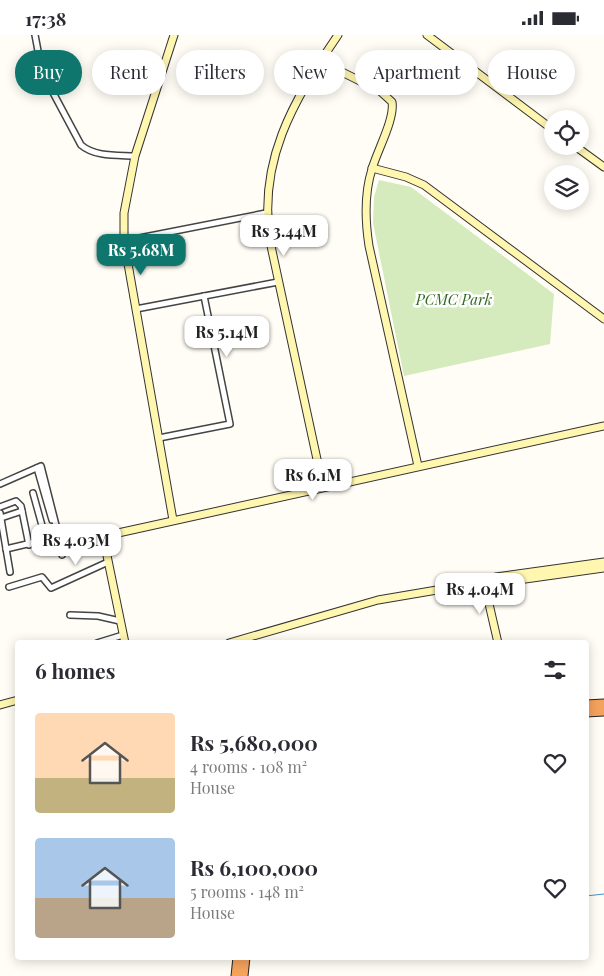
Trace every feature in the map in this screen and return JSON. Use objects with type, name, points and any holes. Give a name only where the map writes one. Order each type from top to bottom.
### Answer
[{"type":"highway","points":[[589,705],[604,704]]},
{"type":"highway","points":[[589,712],[604,711]]},
{"type":"highway","points":[[236,976],[238,960]]},
{"type":"highway","points":[[243,976],[245,960]]},
{"type":"street","points":[[35,35],[42,72],[81,145],[92,152],[100,154],[135,156]]},
{"type":"street","points":[[173,520],[124,241],[124,213],[135,156],[174,35]]},
{"type":"street","points":[[328,50],[338,35]]},
{"type":"street","points":[[427,35],[544,123]]},
{"type":"street","points":[[345,74],[390,98],[393,110],[372,168],[365,209],[369,246],[418,467]]},
{"type":"street","points":[[300,95],[280,135],[272,165],[266,213],[278,282],[323,487]]},
{"type":"street","points":[[587,155],[604,167]]},
{"type":"street","points":[[372,168],[406,177],[424,185],[604,319]]},
{"type":"street","points":[[124,241],[266,213]]},
{"type":"street","points":[[136,309],[278,282]]},
{"type":"street","points":[[159,438],[230,424],[204,296]]},
{"type":"street","points":[[105,538],[111,534],[604,425]]},
{"type":"street","points":[[0,484],[40,467],[64,554]]},
{"type":"street","points":[[33,493],[46,540]]},
{"type":"street","points":[[0,507],[16,501],[22,511],[29,545]]},
{"type":"street","points":[[10,572],[0,516],[22,511]]},
{"type":"street","points":[[6,549],[29,545],[86,529],[97,529],[105,538],[124,639]]},
{"type":"street","points":[[10,587],[42,577],[51,588],[108,562]]},
{"type":"street","points":[[239,640],[378,600],[484,582],[496,577],[604,562]]},
{"type":"street","points":[[484,582],[497,583],[604,568]]},
{"type":"street","points":[[484,582],[497,640]]},
{"type":"street","points":[[70,615],[98,616],[120,621]]},
{"type":"street","points":[[0,705],[15,701]]},
{"type":"green space","name":"PCMC Park","points":[[379,180],[411,187],[554,294],[550,344],[404,376],[373,223],[374,197]]},
{"type":"waterway","points":[[589,896],[604,894]]}]
